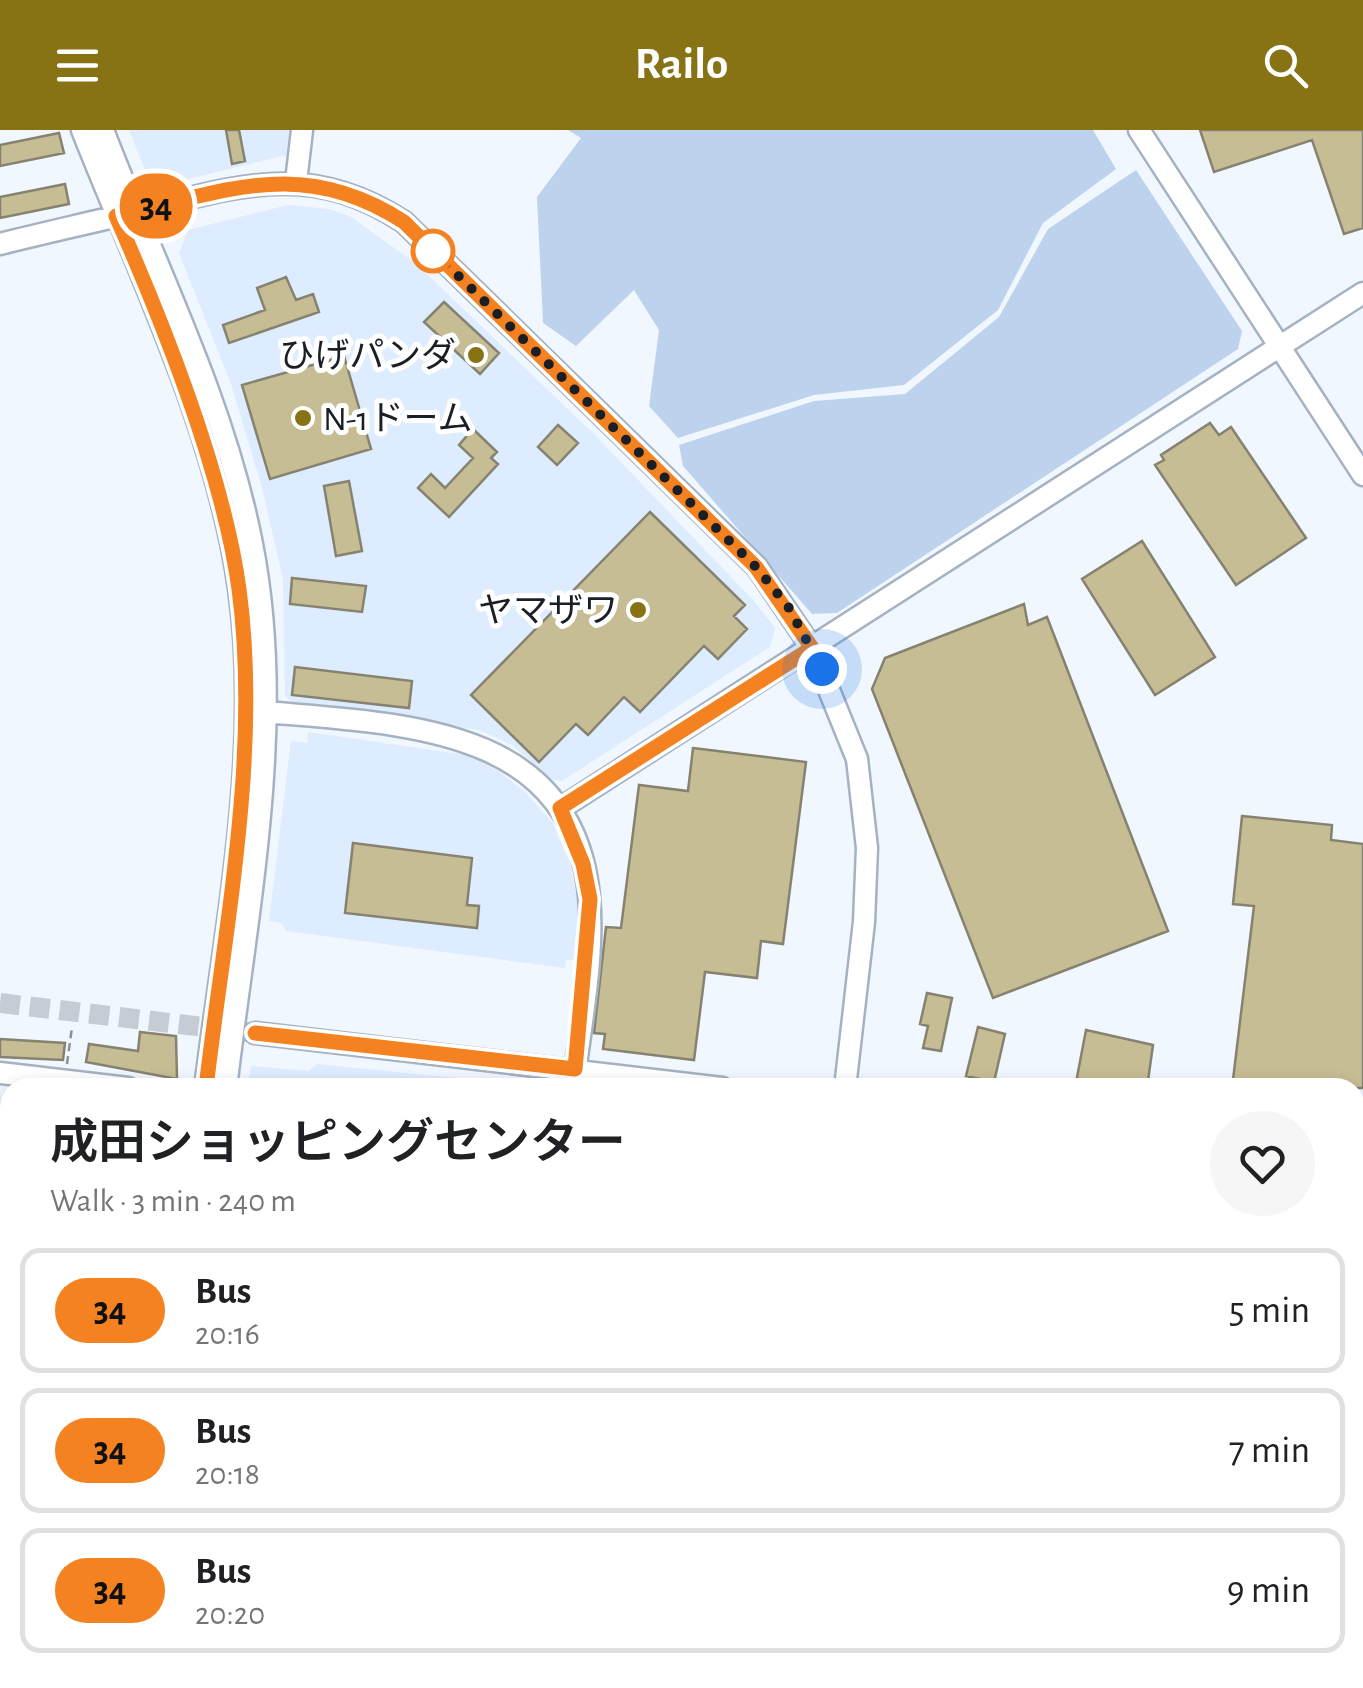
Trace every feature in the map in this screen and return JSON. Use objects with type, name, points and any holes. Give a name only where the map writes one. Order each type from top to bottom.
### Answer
[{"type":"street","points":[[82,130],[204,380],[240,494],[261,600],[265,712],[255,848],[227,1078]]},
{"type":"street","points":[[103,130],[126,214],[214,476],[239,587],[245,648],[242,772],[207,1078]]},
{"type":"street","points":[[296,182],[302,130]]},
{"type":"street","points":[[1138,130],[1363,475]]},
{"type":"street","points":[[0,244],[234,187],[296,182],[333,187],[370,200],[404,222],[756,567],[812,648],[857,759],[867,848],[864,922],[846,1078]]},
{"type":"street","points":[[560,808],[1363,292]]},
{"type":"street","points":[[255,1033],[574,1078],[590,899],[583,864],[560,808],[514,764],[465,740],[394,726],[265,712]]},
{"type":"street","points":[[0,1072],[34,1078]]},
{"type":"path","points":[[58,1078],[72,1027]]},
{"type":"shaded area","points":[[129,130],[289,130],[286,155],[168,184],[145,170]]},
{"type":"shaded area","points":[[568,130],[1093,130],[1116,169],[1043,223],[998,310],[904,385],[814,395],[678,438],[649,406],[659,330],[634,290],[576,346],[543,323],[537,197],[581,138]]},
{"type":"shaded area","points":[[1136,170],[1242,331],[1238,349],[837,613],[812,614],[683,466],[679,445],[814,401],[905,394],[999,317],[1048,229]]},
{"type":"shaded area","points":[[288,205],[329,209],[351,217],[414,262],[594,434],[755,602],[775,628],[770,647],[562,781],[551,779],[512,745],[479,730],[292,702],[285,696],[283,579],[262,488],[231,384],[179,253],[188,230]]},
{"type":"shaded area","points":[[308,732],[467,755],[498,771],[524,791],[552,822],[569,861],[579,907],[573,960],[566,960],[565,968],[286,931],[281,923],[269,921],[291,741],[307,743]]},
{"type":"shaded area","points":[[317,1064],[455,1078],[249,1078],[251,1066],[308,1071]]},
{"type":"building","points":[[226,130],[239,130],[245,161],[232,164]]},
{"type":"building","points":[[1200,130],[1363,130],[1363,228],[1344,234],[1312,140],[1214,172]]},
{"type":"building","points":[[59,133],[64,153],[0,166],[0,145]]},
{"type":"building","points":[[65,184],[69,204],[0,218],[0,197]]},
{"type":"building","points":[[286,277],[296,300],[313,294],[319,312],[229,343],[223,325],[265,310],[257,288]]},
{"type":"building","points":[[444,302],[499,353],[480,374],[424,322]]},
{"type":"building","points":[[344,356],[371,449],[270,479],[242,385]]},
{"type":"building","points":[[1210,423],[1219,435],[1231,427],[1306,538],[1236,585],[1155,465],[1164,460],[1161,455]]},
{"type":"building","points":[[558,425],[578,443],[557,465],[538,447]]},
{"type":"building","points":[[473,429],[497,452],[491,458],[498,464],[449,517],[418,488],[431,474],[445,488],[473,458],[459,445]]},
{"type":"building","points":[[349,481],[362,551],[336,556],[324,486]]},
{"type":"building","points":[[650,512],[745,605],[734,616],[747,629],[718,659],[704,646],[640,712],[624,697],[588,735],[576,724],[539,762],[471,695]]},
{"type":"building","points":[[1142,541],[1215,657],[1155,695],[1082,579]]},
{"type":"building","points":[[292,578],[366,586],[362,612],[290,604]]},
{"type":"building","points":[[1024,604],[1028,625],[1047,617],[1168,931],[993,998],[872,689],[885,658]]},
{"type":"building","points":[[295,667],[412,681],[409,708],[292,695]]},
{"type":"building","points":[[693,748],[806,762],[783,944],[761,941],[757,978],[705,972],[694,1060],[603,1049],[605,1034],[594,1033],[606,927],[621,928],[639,785],[688,791]]},
{"type":"building","points":[[1242,816],[1332,825],[1331,840],[1363,844],[1363,1078],[1233,1078],[1254,906],[1233,904]]},
{"type":"building","points":[[353,843],[472,858],[467,905],[479,906],[477,928],[345,913]]},
{"type":"building","points":[[927,993],[952,998],[941,1051],[923,1048],[928,1026],[920,1024]]},
{"type":"building","points":[[978,1027],[1005,1034],[995,1078],[966,1076]]},
{"type":"building","points":[[1086,1030],[1153,1045],[1148,1078],[1077,1078]]},
{"type":"building","points":[[140,1032],[176,1036],[177,1078],[86,1062],[89,1044],[138,1051]]},
{"type":"building","points":[[0,1039],[65,1043],[63,1060],[0,1057]]},
{"type":"tunnel","points":[[0,1003],[255,1033]]},
{"type":"bus line","name":"34","points":[[207,1078],[242,772],[245,648],[239,587],[214,476],[116,216],[274,181],[333,187],[370,200],[404,222],[756,567],[789,608],[812,648],[560,808],[583,864],[590,899],[575,1069],[255,1033]]},
{"type":"place","name":"ひげパンダ","points":[[476,355]]},
{"type":"place","name":"N-1ドーム","points":[[303,418]]},
{"type":"place","name":"ヤマザワ","points":[[638,610]]},
{"type":"route","points":[[433,251],[756,567],[789,608],[822,669]]}]
